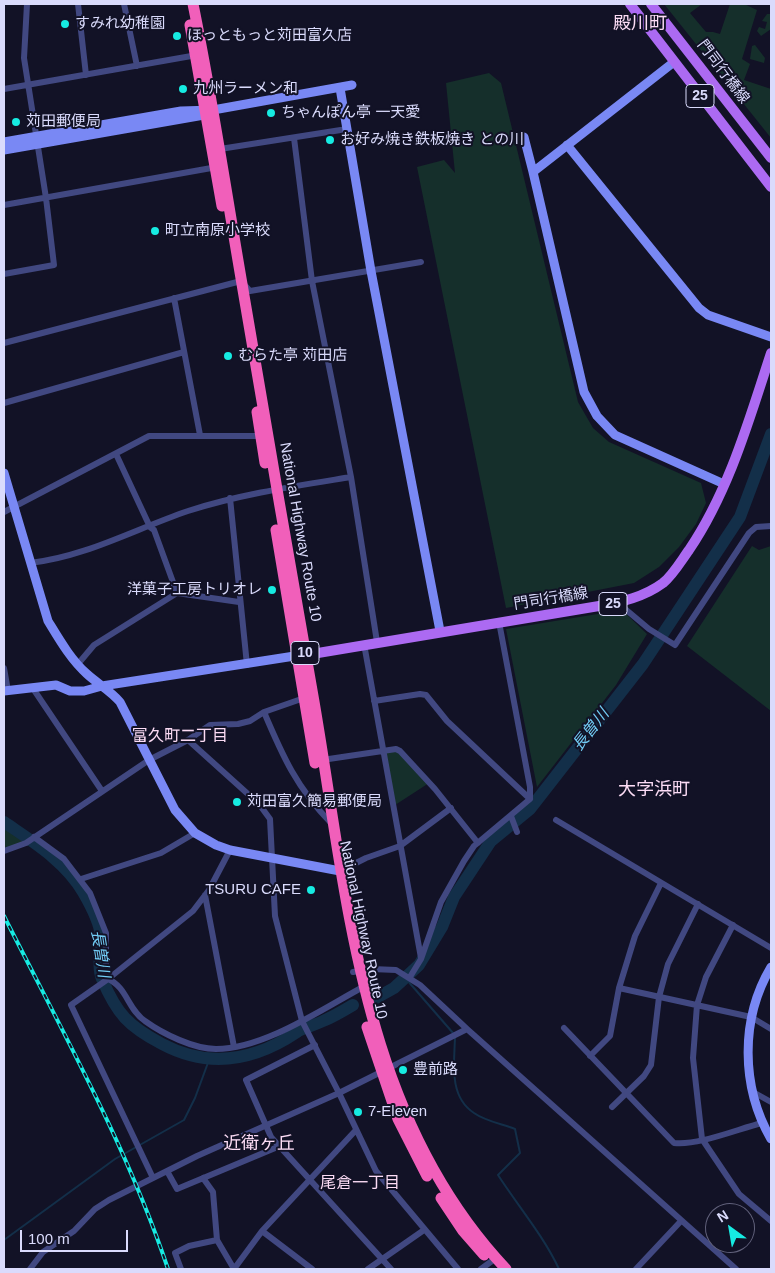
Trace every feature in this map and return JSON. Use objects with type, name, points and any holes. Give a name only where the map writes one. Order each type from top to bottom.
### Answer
[{"type":"highway","name":"National Highway Route 10","points":[[186,4],[199,55]]},
{"type":"highway","name":"National Highway Route 10","points":[[193,4],[199,55],[219,166],[248,352],[301,655],[334,826],[337,871]]},
{"type":"highway","name":"National Highway Route 10","points":[[208,111],[220,149],[219,166]]},
{"type":"highway","name":"National Highway Route 10","points":[[309,697],[325,817],[361,989],[365,1020],[385,1070],[398,1119],[429,1181],[463,1231],[491,1265],[506,1269]]},
{"type":"main road","name":"25","points":[[630,4],[771,187]]},
{"type":"main road","name":"門司行橋線","points":[[651,4],[771,158]]},
{"type":"main road","name":"門司行橋線","points":[[301,655],[618,603],[653,590],[675,570],[696,539],[724,484],[771,353]]},
{"type":"street","points":[[4,274],[54,265],[24,51],[27,4]]},
{"type":"street","points":[[78,4],[86,74]]},
{"type":"street","points":[[124,4],[137,66]]},
{"type":"street","points":[[4,89],[199,55]]},
{"type":"street","points":[[533,172],[674,62]]},
{"type":"street","points":[[4,150],[37,141],[352,86]]},
{"type":"street","points":[[340,88],[371,271],[440,631]]},
{"type":"street","points":[[220,149],[347,129]]},
{"type":"street","points":[[294,138],[312,281],[351,477],[377,642]]},
{"type":"street","points":[[524,138],[584,392],[590,404],[597,416],[615,435],[724,484]]},
{"type":"street","points":[[4,142],[37,141]]},
{"type":"street","points":[[567,145],[699,308],[708,315],[771,337]]},
{"type":"street","points":[[4,205],[219,166]]},
{"type":"street","points":[[4,343],[238,282],[250,291],[420,262]]},
{"type":"street","points":[[174,298],[200,435]]},
{"type":"street","points":[[4,403],[184,352]]},
{"type":"street","points":[[4,512],[149,436],[264,436]]},
{"type":"street","points":[[116,454],[150,527],[154,530],[177,593]]},
{"type":"street","points":[[4,473],[48,621],[78,664],[120,702],[175,810],[195,833],[216,845],[230,850],[337,871],[400,846],[451,808]]},
{"type":"street","points":[[30,563],[54,560],[230,498],[273,489],[351,477]]},
{"type":"street","points":[[230,498],[247,665]]},
{"type":"street","points":[[618,603],[649,629],[675,645],[749,533],[756,527],[771,526]]},
{"type":"street","points":[[78,664],[94,645],[177,593],[240,602]]},
{"type":"street","points":[[410,977],[421,959],[441,902],[464,861],[478,843],[512,818],[530,798],[530,787],[499,622]]},
{"type":"street","points":[[364,644],[421,959]]},
{"type":"street","points":[[4,668],[6,691],[56,685],[70,691],[247,665],[301,655]]},
{"type":"street","points":[[32,687],[102,791]]},
{"type":"street","points":[[374,701],[420,694],[426,695],[447,721],[530,798]]},
{"type":"street","points":[[4,851],[26,843],[149,760],[188,740],[210,725],[238,724],[250,721],[264,712],[309,697]]},
{"type":"street","points":[[264,712],[285,761],[310,801],[334,826]]},
{"type":"street","points":[[188,740],[266,812],[270,819],[275,916],[302,1021],[376,1171],[458,1269]]},
{"type":"street","points":[[322,760],[396,749],[451,808],[478,843]]},
{"type":"street","points":[[512,818],[517,832]]},
{"type":"street","points":[[556,820],[771,948]]},
{"type":"street","points":[[81,879],[162,853],[195,833]]},
{"type":"street","points":[[33,838],[64,859],[90,893],[106,933],[106,974],[108,979],[118,983],[137,1015],[146,1022],[184,1041],[206,1048],[234,1047],[251,1043],[302,1021],[361,989]]},
{"type":"street","points":[[153,1178],[71,1006],[193,911],[206,895],[230,850]]},
{"type":"street","points":[[590,1056],[610,1036],[619,988],[635,936],[661,883]]},
{"type":"street","points":[[206,895],[234,1047]]},
{"type":"street","points":[[612,1107],[644,1076],[651,1065],[659,997],[668,964],[698,904]]},
{"type":"street","points":[[733,925],[706,977],[697,1005],[693,1058],[702,1139],[738,1194],[771,1221]]},
{"type":"street","points":[[771,967],[759,991],[751,1017],[748,1046],[753,1092],[762,1123],[771,1139]]},
{"type":"street","points":[[356,971],[396,970],[420,984],[467,1029],[736,1269]]},
{"type":"street","points":[[619,988],[751,1017],[771,1029]]},
{"type":"street","points":[[564,1028],[625,1094],[674,1143],[681,1144],[762,1123]]},
{"type":"street","points":[[30,1269],[43,1252],[74,1231],[95,1209],[167,1171],[266,1124],[339,1093],[467,1029]]},
{"type":"street","points":[[315,1045],[246,1080],[271,1137],[391,1269]]},
{"type":"street","points":[[753,1092],[771,1102]]},
{"type":"street","points":[[203,1178],[213,1192],[216,1240],[234,1269],[262,1231],[356,1130]]},
{"type":"street","points":[[167,1171],[177,1189],[280,1146]]},
{"type":"street","points":[[636,1269],[681,1221]]},
{"type":"street","points":[[368,1269],[424,1230]]},
{"type":"street","points":[[262,1231],[312,1269]]},
{"type":"street","points":[[181,1269],[175,1253],[188,1246],[216,1240]]},
{"type":"green space","points":[[664,4],[702,4],[690,13],[706,32],[720,34],[730,4],[744,4],[757,10],[742,59],[750,64],[744,80],[771,89],[771,138]]},
{"type":"green space","points":[[767,14],[771,14],[771,29],[761,36],[757,31],[759,27],[765,29],[767,22],[762,21]]},
{"type":"green space","points":[[755,45],[765,58],[764,63],[750,59],[752,46]]},
{"type":"green space","points":[[489,73],[501,83],[578,402],[593,428],[609,442],[701,483],[706,503],[696,524],[679,547],[659,567],[634,583],[506,608],[417,167],[444,160],[455,173],[446,83]]},
{"type":"green space","points":[[752,546],[759,550],[771,546],[771,711],[687,646]]},
{"type":"green space","points":[[622,610],[647,634],[616,685],[537,787],[506,629]]},
{"type":"green space","points":[[396,749],[429,783],[392,807],[383,752]]},
{"type":"green space","points":[[4,822],[30,840],[4,851]]},
{"type":"waterway","name":"長曽川","points":[[376,998],[394,988],[419,965],[442,927],[454,897],[491,841],[530,809],[643,664],[740,517],[771,434]]},
{"type":"waterway","name":"長曽川","points":[[4,822],[48,853],[76,881],[89,902],[99,926],[101,937],[99,964],[107,991],[119,1010],[132,1025],[162,1044],[197,1057],[214,1059],[248,1055],[281,1042],[299,1031],[330,1018],[353,1005]]},
{"type":"waterway","points":[[407,980],[453,1033]]},
{"type":"waterway","points":[[455,1038],[454,1069],[460,1098],[478,1116],[515,1129],[520,1153],[498,1175],[538,1232],[559,1269]]},
{"type":"waterway","points":[[4,1240],[115,1159],[184,1120],[195,1098],[209,1060]]},
{"type":"railway","points":[[4,916],[71,1046],[113,1134],[152,1223],[168,1269]]},
{"type":"place","name":"すみれ幼稚園","points":[[65,24]]},
{"type":"place","name":"ほっともっと苅田富久店","points":[[177,36]]},
{"type":"place","name":"九州ラーメン和","points":[[183,89]]},
{"type":"place","name":"ちゃんぽん亭 一天愛","points":[[271,113]]},
{"type":"place","name":"苅田郵便局","points":[[16,122]]},
{"type":"place","name":"お好み焼き鉄板焼き との川","points":[[330,140]]},
{"type":"place","name":"町立南原小学校","points":[[155,231]]},
{"type":"place","name":"むらた亭 苅田店","points":[[228,356]]},
{"type":"place","name":"洋菓子工房トリオレ","points":[[272,590]]},
{"type":"place","name":"苅田富久簡易郵便局","points":[[237,802]]},
{"type":"place","name":"TSURU CAFE","points":[[311,890]]},
{"type":"place","name":"豊前路","points":[[403,1070]]},
{"type":"place","name":"7-Eleven","points":[[358,1112]]},
{"type":"district","name":"殿川町","points":[[640,24]]},
{"type":"district","name":"富久町二丁目","points":[[180,737]]},
{"type":"district","name":"大字浜町","points":[[654,790]]},
{"type":"district","name":"近衛ヶ丘","points":[[259,1144]]},
{"type":"district","name":"尾倉一丁目","points":[[360,1184]]}]
